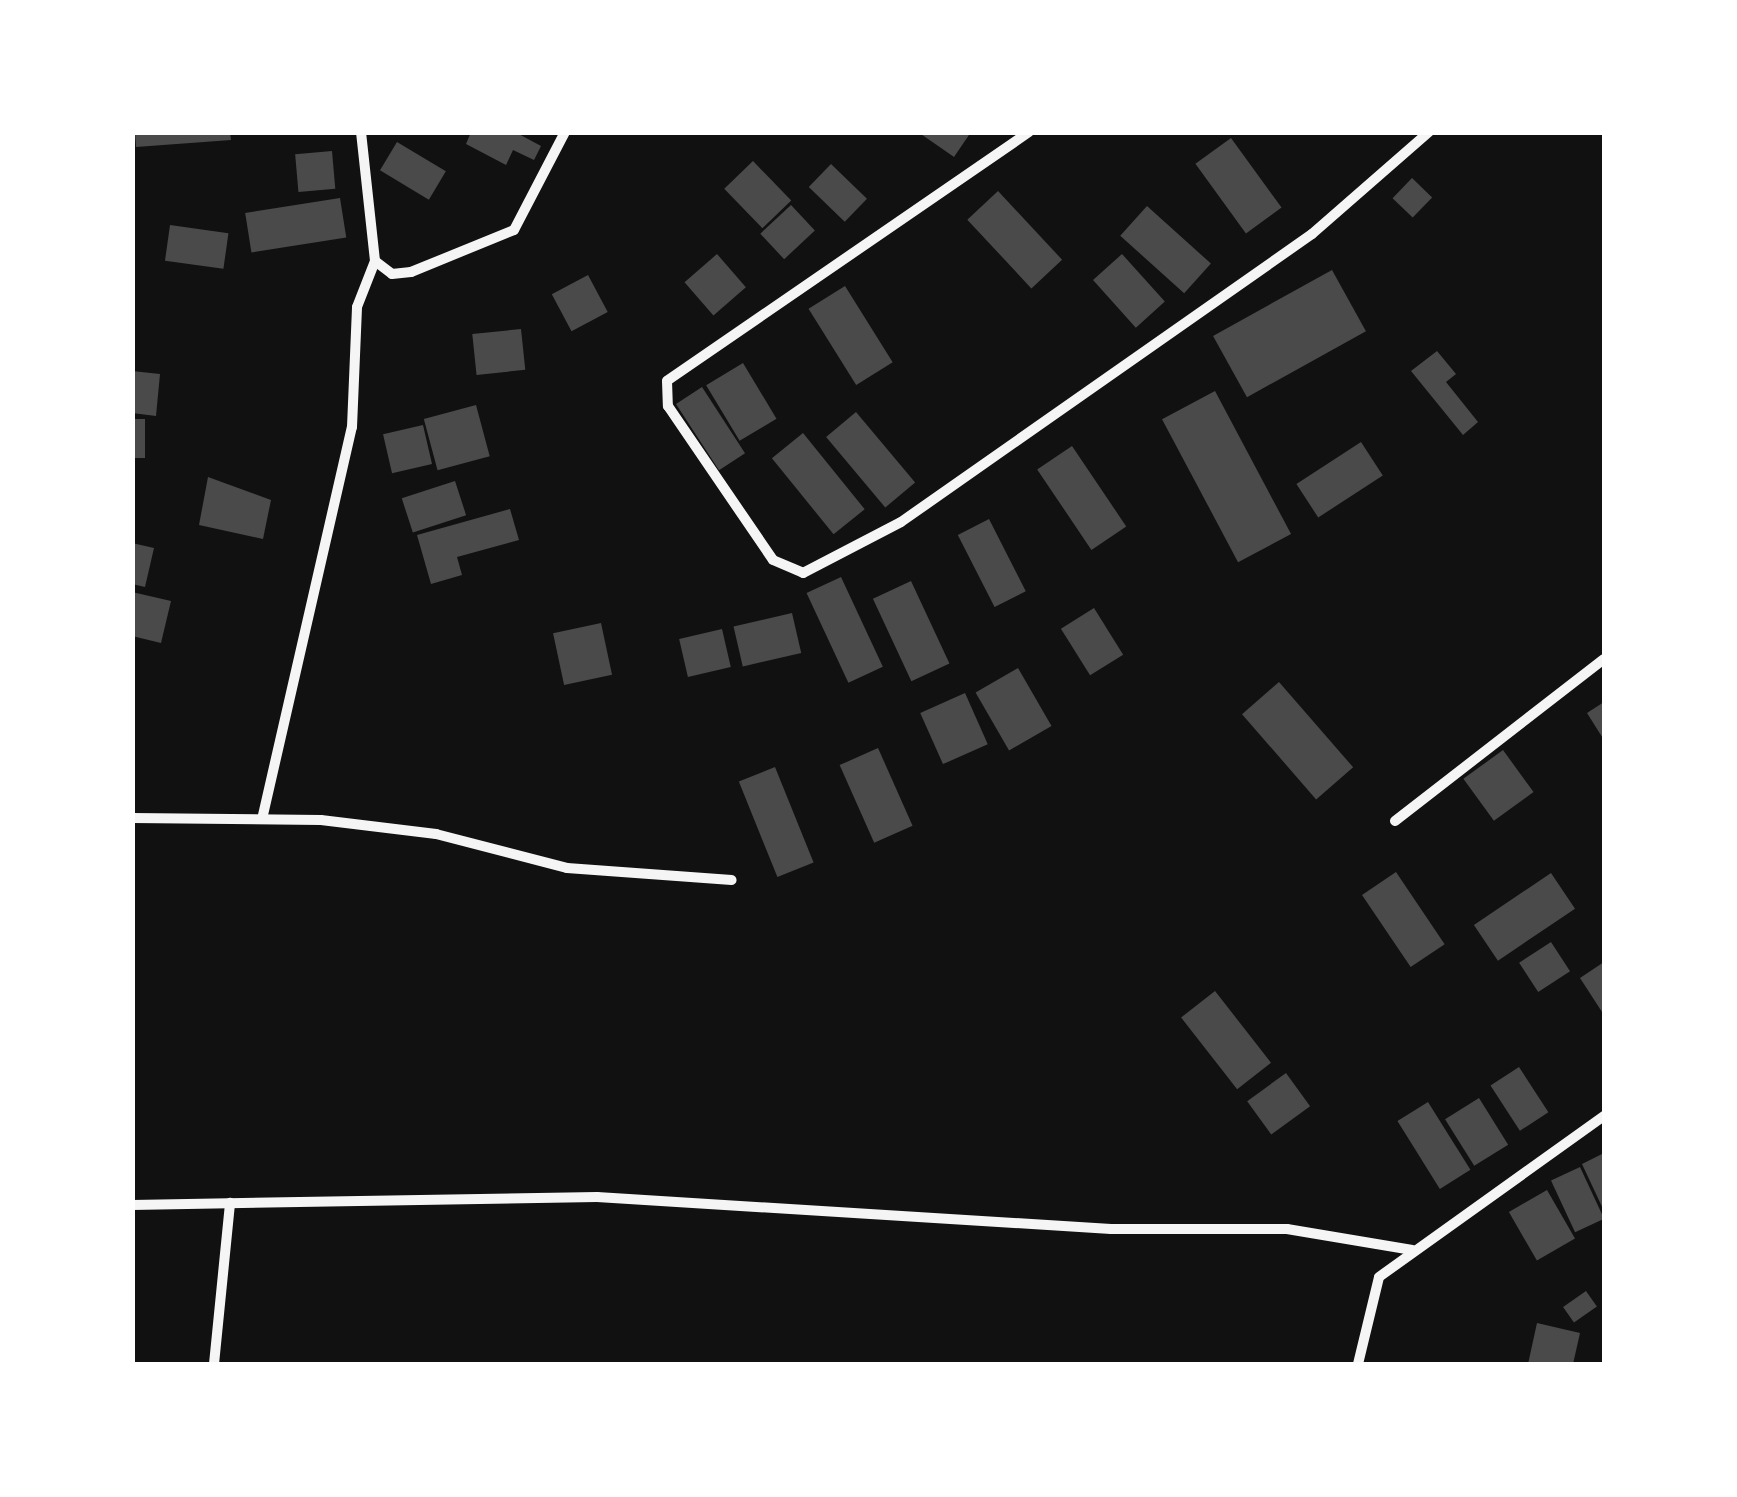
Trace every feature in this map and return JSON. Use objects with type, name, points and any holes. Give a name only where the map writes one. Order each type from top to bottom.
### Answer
[{"type":"street","points":[[263,815],[352,428],[357,307],[375,261],[361,132]]},
{"type":"street","points":[[375,261],[392,274],[411,272],[514,230],[565,132]]},
{"type":"street","points":[[1028,132],[667,380],[668,406],[774,560],[802,573],[901,522],[1312,234],[1429,132]]},
{"type":"street","points":[[1395,821],[1604,659]]},
{"type":"street","points":[[132,818],[263,815],[436,834],[567,868],[732,880]]},
{"type":"street","points":[[1358,1364],[1379,1277],[1604,1116]]},
{"type":"street","points":[[132,1205],[597,1197],[1111,1229],[1287,1229],[1412,1250]]},
{"type":"street","points":[[214,1364],[230,1203]]},
{"type":"building","points":[[135,132],[230,132],[231,140],[136,147]]},
{"type":"building","points":[[471,132],[515,132],[541,146],[534,160],[513,150],[506,165],[466,144]]},
{"type":"building","points":[[918,132],[971,132],[954,157]]},
{"type":"building","points":[[1231,138],[1282,208],[1246,233],[1195,164]]},
{"type":"building","points":[[397,142],[446,171],[429,200],[380,170]]},
{"type":"building","points":[[332,151],[335,189],[298,192],[295,154]]},
{"type":"building","points":[[753,161],[791,201],[762,228],[724,189]]},
{"type":"building","points":[[831,164],[867,199],[845,222],[809,187]]},
{"type":"building","points":[[1412,178],[1432,197],[1413,218],[1393,198]]},
{"type":"building","points":[[998,191],[1062,260],[1031,288],[967,220]]},
{"type":"building","points":[[340,198],[346,238],[251,253],[245,213]]},
{"type":"building","points":[[791,205],[815,231],[784,259],[760,234]]},
{"type":"building","points":[[1147,206],[1211,264],[1184,293],[1120,236]]},
{"type":"building","points":[[170,225],[228,233],[223,269],[165,261]]},
{"type":"building","points":[[717,254],[746,287],[713,315],[685,282]]},
{"type":"building","points":[[1122,254],[1165,302],[1136,328],[1093,280]]},
{"type":"building","points":[[1332,270],[1366,331],[1247,397],[1213,336]]},
{"type":"building","points":[[588,275],[608,312],[572,331],[552,294]]},
{"type":"building","points":[[845,286],[893,362],[856,385],[809,309]]},
{"type":"building","points":[[521,329],[525,370],[477,375],[472,334]]},
{"type":"building","points":[[1437,351],[1456,374],[1446,382],[1478,422],[1463,435],[1411,371]]},
{"type":"building","points":[[743,363],[776,419],[740,441],[706,385]]},
{"type":"building","points":[[132,371],[160,374],[156,416],[132,413]]},
{"type":"building","points":[[702,387],[745,453],[719,470],[676,404]]},
{"type":"building","points":[[1215,391],[1291,534],[1238,562],[1162,419]]},
{"type":"building","points":[[476,405],[490,456],[438,470],[424,419]]},
{"type":"building","points":[[856,412],[915,482],[885,508],[826,437]]},
{"type":"building","points":[[132,419],[145,419],[145,458],[132,458]]},
{"type":"building","points":[[423,425],[432,464],[392,473],[383,434]]},
{"type":"building","points":[[803,433],[865,509],[834,534],[772,458]]},
{"type":"building","points":[[1361,442],[1383,476],[1318,517],[1296,484]]},
{"type":"building","points":[[1072,446],[1126,526],[1091,550],[1037,469]]},
{"type":"building","points":[[208,477],[271,500],[263,539],[199,525]]},
{"type":"building","points":[[455,481],[466,515],[413,533],[402,498]]},
{"type":"building","points":[[510,509],[519,540],[457,557],[462,575],[431,584],[417,535]]},
{"type":"building","points":[[989,519],[1026,591],[995,607],[958,535]]},
{"type":"building","points":[[132,543],[154,548],[145,587],[132,584]]},
{"type":"building","points":[[841,577],[883,667],[848,683],[807,593]]},
{"type":"building","points":[[911,581],[949,663],[911,681],[873,599]]},
{"type":"building","points":[[132,592],[171,601],[161,643],[132,636]]},
{"type":"building","points":[[1094,608],[1123,655],[1090,675],[1061,629]]},
{"type":"building","points":[[792,613],[801,653],[743,666],[734,626]]},
{"type":"building","points":[[601,623],[612,675],[564,685],[553,633]]},
{"type":"building","points":[[722,629],[731,667],[688,677],[679,639]]},
{"type":"building","points":[[1018,668],[1052,726],[1009,751],[976,692]]},
{"type":"building","points":[[1279,682],[1353,767],[1316,799],[1242,714]]},
{"type":"building","points":[[965,693],[988,744],[943,764],[920,713]]},
{"type":"building","points":[[1604,702],[1604,740],[1587,713]]},
{"type":"building","points":[[878,748],[913,826],[874,843],[840,765]]},
{"type":"building","points":[[1503,750],[1534,792],[1494,821],[1463,779]]},
{"type":"building","points":[[775,767],[814,862],[777,877],[739,782]]},
{"type":"building","points":[[1396,872],[1445,944],[1411,967],[1362,895]]},
{"type":"building","points":[[1551,873],[1575,909],[1498,961],[1474,925]]},
{"type":"building","points":[[1551,942],[1570,971],[1538,992],[1519,963]]},
{"type":"building","points":[[1604,962],[1604,1015],[1580,978]]},
{"type":"building","points":[[1215,991],[1271,1063],[1237,1089],[1181,1017]]},
{"type":"building","points":[[1519,1067],[1548,1112],[1520,1131],[1490,1086]]},
{"type":"building","points":[[1286,1073],[1310,1106],[1271,1134],[1247,1101]]},
{"type":"building","points":[[1479,1098],[1508,1145],[1474,1166],[1445,1119]]},
{"type":"building","points":[[1428,1102],[1470,1170],[1440,1189],[1397,1121]]},
{"type":"building","points":[[1604,1153],[1604,1211],[1582,1164]]},
{"type":"building","points":[[1580,1167],[1604,1219],[1575,1232],[1551,1181]]},
{"type":"building","points":[[1547,1190],[1575,1238],[1537,1260],[1509,1212]]},
{"type":"building","points":[[1586,1291],[1597,1307],[1574,1323],[1563,1307]]},
{"type":"building","points":[[1537,1323],[1580,1333],[1573,1364],[1528,1364]]}]
